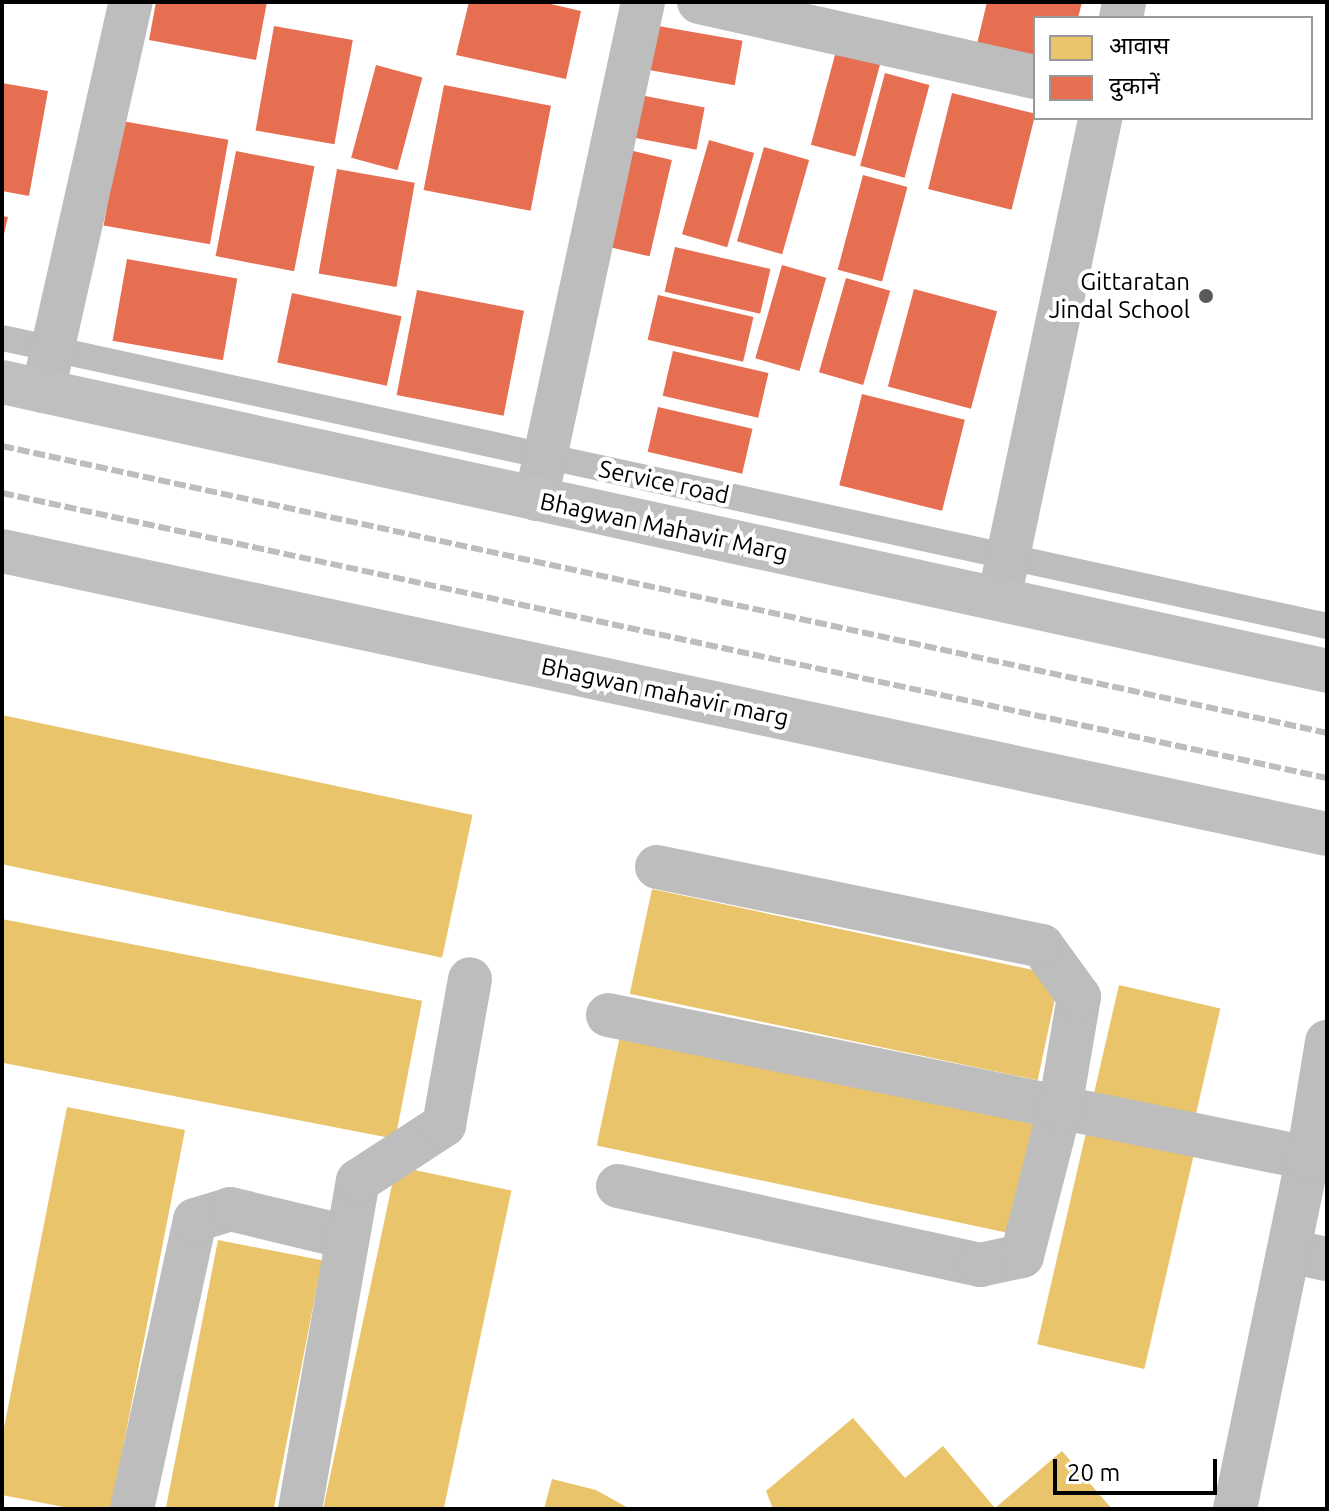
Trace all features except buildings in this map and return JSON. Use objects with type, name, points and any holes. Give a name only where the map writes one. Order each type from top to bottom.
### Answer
[{"type":"main road","name":"Bhagwan Mahavir Marg","points":[[33,375],[536,499],[1327,671]]},
{"type":"main road","name":"Bhagwan mahavir marg","points":[[2,551],[1327,834]]},
{"type":"street","points":[[33,375],[131,2]]},
{"type":"street","points":[[536,499],[643,2]]},
{"type":"street","points":[[699,2],[1033,77]]},
{"type":"street","points":[[999,599],[1100,120]]},
{"type":"street","points":[[618,1186],[980,1265],[1022,1256],[1060,1108],[1079,997],[1042,946],[657,867]]},
{"type":"street","points":[[300,1509],[358,1181],[444,1125],[470,979]]},
{"type":"street","points":[[608,1015],[1308,1158]]},
{"type":"street","points":[[1235,1509],[1308,1255],[1308,1158],[1327,1042]]},
{"type":"street","points":[[132,1509],[195,1220],[230,1209],[347,1237]]},
{"type":"lane","name":"Service road","points":[[2,338],[33,375],[545,457],[1327,626]]},
{"type":"railway","points":[[2,446],[1327,733]]},
{"type":"railway","points":[[2,493],[1327,778]]},
{"type":"place","name":"Gittaratan Jindal School","points":[[1206,296]]}]
